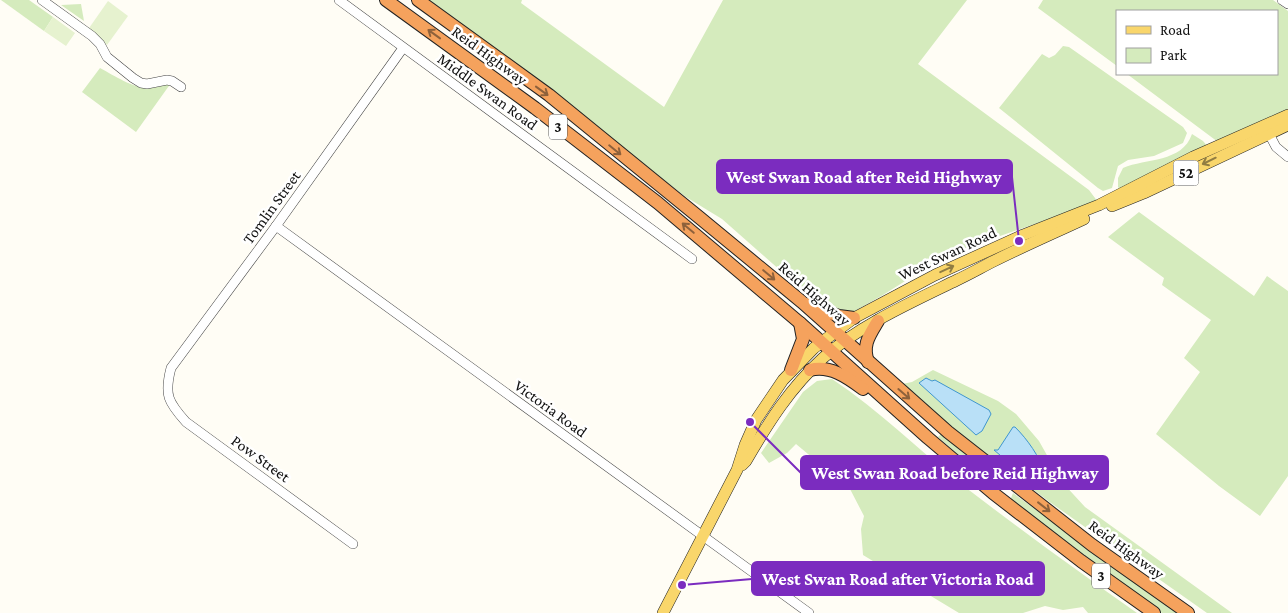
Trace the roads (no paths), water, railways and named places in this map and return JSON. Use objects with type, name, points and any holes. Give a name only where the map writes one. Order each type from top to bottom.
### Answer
[{"type":"highway","name":"Reid Highway","points":[[386,0],[535,108],[658,203],[800,323],[928,438],[994,493],[1080,561],[1154,613]]},
{"type":"highway","name":"Reid Highway","points":[[418,0],[549,96],[700,218],[802,302],[955,438],[1092,545],[1188,613]]},
{"type":"highway","points":[[802,302],[839,316],[854,318]]},
{"type":"highway","points":[[868,362],[865,343],[878,321]]},
{"type":"highway","points":[[791,370],[803,339],[800,323]]},
{"type":"highway","points":[[810,370],[819,368],[832,370],[864,390],[880,395]]},
{"type":"main road","name":"West Swan Road","points":[[663,613],[737,470],[756,420],[791,370],[826,346],[845,341],[878,321],[996,260],[1267,130],[1288,115]]},
{"type":"main road","name":"West Swan Road","points":[[737,470],[746,461],[765,427],[783,401],[810,370],[835,332],[854,318],[935,275],[1023,235],[1099,205],[1192,157],[1267,130],[1288,125]]},
{"type":"street","points":[[42,0],[92,36],[100,44],[107,58],[133,78],[147,84],[167,80],[181,87]]},
{"type":"street","name":"Middle Swan Road","points":[[339,0],[692,259]]},
{"type":"street","points":[[1282,0],[1288,4]]},
{"type":"street","name":"Tomlin Street","points":[[166,385],[171,368],[276,226],[403,48]]},
{"type":"street","points":[[1267,130],[1276,147],[1288,157]]},
{"type":"street","name":"Victoria Road","points":[[276,226],[809,613]]},
{"type":"street","name":"Pow Street","points":[[166,385],[171,406],[186,422],[353,544]]},
{"type":"water","points":[[926,378],[932,381],[935,380],[989,410],[991,414],[982,431],[976,435],[919,383]]},
{"type":"water","points":[[1013,427],[1024,437],[1036,454],[1045,473],[1043,478],[1020,472],[994,450],[998,450]]},
{"type":"place","name":"West Swan Road after Reid Highway","points":[[1019,241]]},
{"type":"place","name":"West Swan Road before Reid Highway","points":[[750,422]]},
{"type":"place","name":"West Swan Road after Victoria Road","points":[[682,585]]}]
